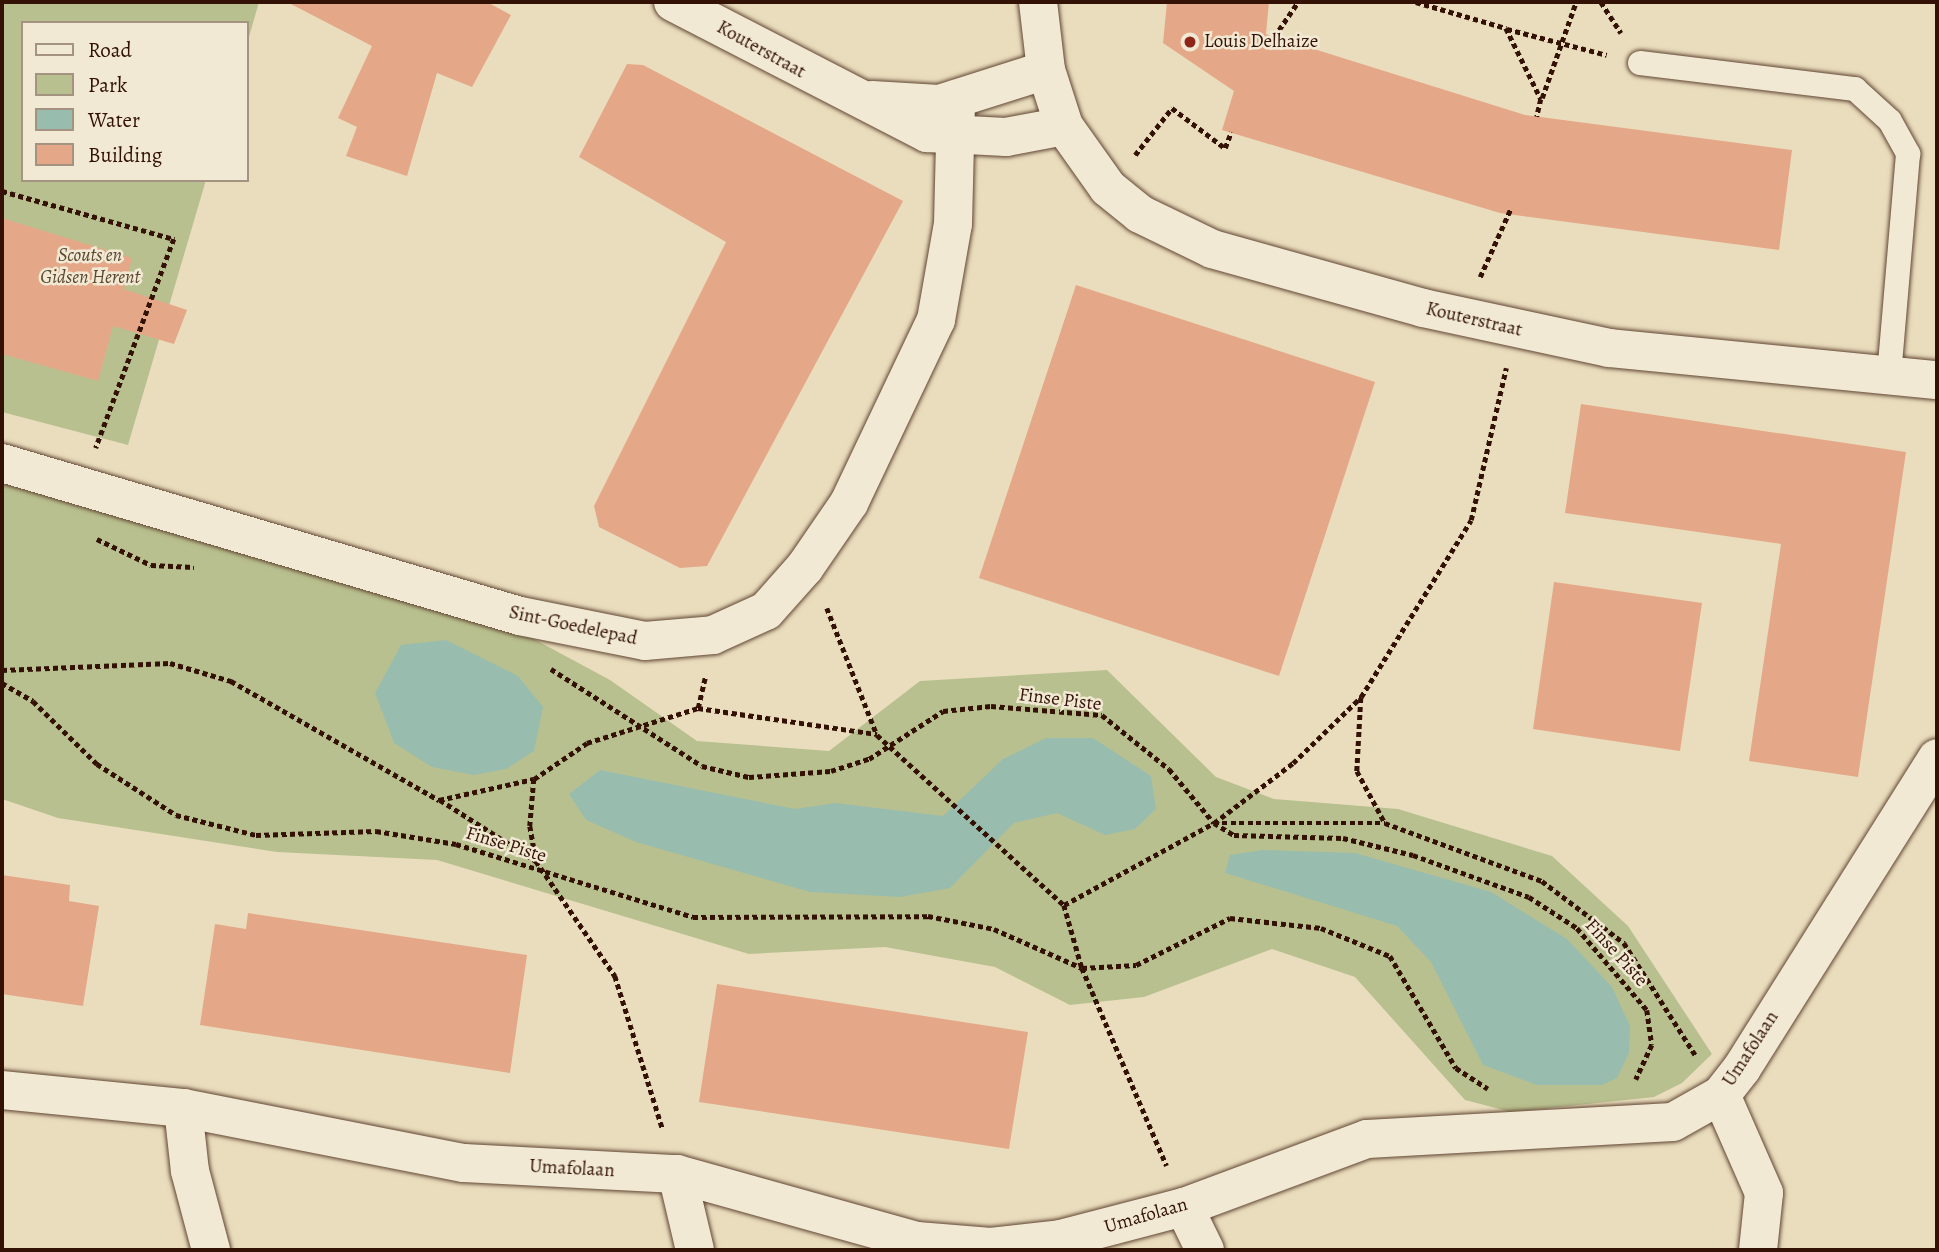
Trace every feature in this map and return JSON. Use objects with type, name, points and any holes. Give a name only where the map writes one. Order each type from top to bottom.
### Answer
[{"type":"street","name":"Kouterstraat","points":[[673,2],[849,99],[956,117],[1006,137],[1064,126]]},
{"type":"street","points":[[1038,2],[1046,70]]},
{"type":"street","name":"Kouterstraat","points":[[956,117],[1046,70],[1064,126],[1108,188],[1140,214],[1212,249],[1515,330],[1609,348],[1937,380]]},
{"type":"street","name":"Sint-Goedelepad","points":[[2,463],[520,616],[645,641],[713,635],[766,611],[805,567],[849,503],[936,320],[953,223],[956,117]]},
{"type":"street","name":"Umafolaan","points":[[2,1090],[183,1108],[464,1163],[677,1174],[917,1241],[991,1247],[1062,1239],[1184,1207],[1367,1139],[1673,1122],[1721,1095],[1820,935],[1898,828],[1937,758]]},
{"type":"street","points":[[1721,1095],[1764,1193],[1758,1250]]},
{"type":"street","points":[[183,1108],[191,1171],[211,1250]]},
{"type":"street","points":[[677,1174],[695,1250]]},
{"type":"street","points":[[1184,1207],[1205,1250]]},
{"type":"lane","points":[[1640,63],[1854,89],[1889,121],[1908,154],[1889,376]]},
{"type":"path","points":[[1274,37],[1298,2]]},
{"type":"path","points":[[1416,2],[1640,63]]},
{"type":"path","points":[[1537,117],[1576,2]]},
{"type":"path","points":[[1506,28],[1541,99]]},
{"type":"path","points":[[1108,188],[1172,108],[1225,148],[1231,132]]},
{"type":"path","points":[[2,191],[174,239],[82,485]]},
{"type":"path","points":[[1467,318],[1490,242],[1511,208]]},
{"type":"path","points":[[1064,905],[1214,822],[1293,763],[1361,697],[1471,520],[1515,330]]},
{"type":"path","points":[[91,536],[151,565],[203,568]]},
{"type":"path","points":[[805,567],[837,628],[877,734]]},
{"type":"path","points":[[698,708],[713,635]]},
{"type":"path","name":"Finse Piste","points":[[541,662],[702,766],[749,777],[831,771],[891,745],[943,711],[991,706],[1102,715],[1169,769],[1214,822],[1234,835],[1343,838],[1413,855],[1529,897],[1577,928],[1647,1010],[1652,1045],[1642,1073],[1627,1088]]},
{"type":"path","points":[[2,670],[131,663],[194,670],[231,681],[439,800],[536,861]]},
{"type":"path","name":"Finse Piste","points":[[2,683],[33,701],[97,764],[176,816],[256,835],[376,831],[456,844],[693,917],[928,916],[994,929],[1082,968],[1136,965],[1230,918],[1321,928],[1391,956],[1456,1068],[1495,1094]]},
{"type":"path","points":[[1361,697],[1357,771],[1385,823]]},
{"type":"path","points":[[439,800],[534,779],[587,743],[698,708],[877,734],[1064,905],[1082,968],[1184,1207]]},
{"type":"path","points":[[534,779],[530,826],[536,861],[615,976],[677,1174]]},
{"type":"path","points":[[1214,822],[1385,823],[1542,881],[1625,943],[1721,1095]]},
{"type":"green space","name":"Scouts en Gidsen Herent","points":[[2,2],[259,2],[248,40],[248,21],[21,21],[21,182],[205,182],[128,445],[2,412]]},
{"type":"green space","points":[[2,478],[521,632],[610,680],[697,741],[829,751],[920,681],[1107,670],[1216,777],[1274,799],[1398,809],[1552,856],[1628,926],[1712,1054],[1682,1083],[1654,1097],[1511,1112],[1465,1100],[1355,977],[1272,949],[1144,997],[1070,1005],[995,967],[885,947],[749,954],[437,860],[277,852],[58,818],[2,799]]},
{"type":"water","points":[[446,640],[518,676],[543,707],[534,751],[506,769],[474,775],[432,767],[394,743],[375,693],[401,645]]},
{"type":"water","points":[[1046,738],[1093,738],[1151,776],[1156,809],[1135,829],[1105,835],[1057,813],[1014,823],[950,888],[900,897],[810,892],[636,842],[586,820],[569,794],[600,770],[795,809],[835,803],[943,816],[1003,759]]},
{"type":"water","points":[[1263,850],[1355,853],[1491,892],[1567,939],[1612,987],[1630,1026],[1629,1053],[1617,1078],[1602,1085],[1537,1085],[1483,1065],[1431,962],[1397,926],[1225,873],[1230,855]]},
{"type":"building","points":[[287,2],[487,2],[511,15],[472,87],[437,73],[407,176],[346,156],[357,127],[338,118],[372,46]]},
{"type":"building","points":[[1167,2],[1269,2],[1266,34],[1525,115],[1792,150],[1779,250],[1500,213],[1222,130],[1234,91],[1163,43]]},
{"type":"building","points":[[627,64],[643,65],[903,201],[707,566],[680,568],[599,527],[594,506],[726,242],[579,157]]},
{"type":"building","points":[[2,218],[132,258],[124,289],[187,310],[174,344],[113,326],[98,381],[2,354]]},
{"type":"building","points":[[1076,285],[1375,382],[1279,676],[979,578]]},
{"type":"building","points":[[1581,404],[1906,452],[1858,777],[1749,761],[1781,544],[1565,513]]},
{"type":"building","points":[[1554,582],[1702,603],[1680,751],[1533,729]]},
{"type":"building","points":[[2,875],[70,885],[69,901],[99,906],[83,1006],[2,994]]},
{"type":"building","points":[[248,913],[527,955],[510,1073],[200,1025],[215,924],[246,929]]},
{"type":"building","points":[[717,984],[1028,1032],[1009,1149],[699,1102]]},
{"type":"place","name":"Louis Delhaize","points":[[1190,42]]}]
